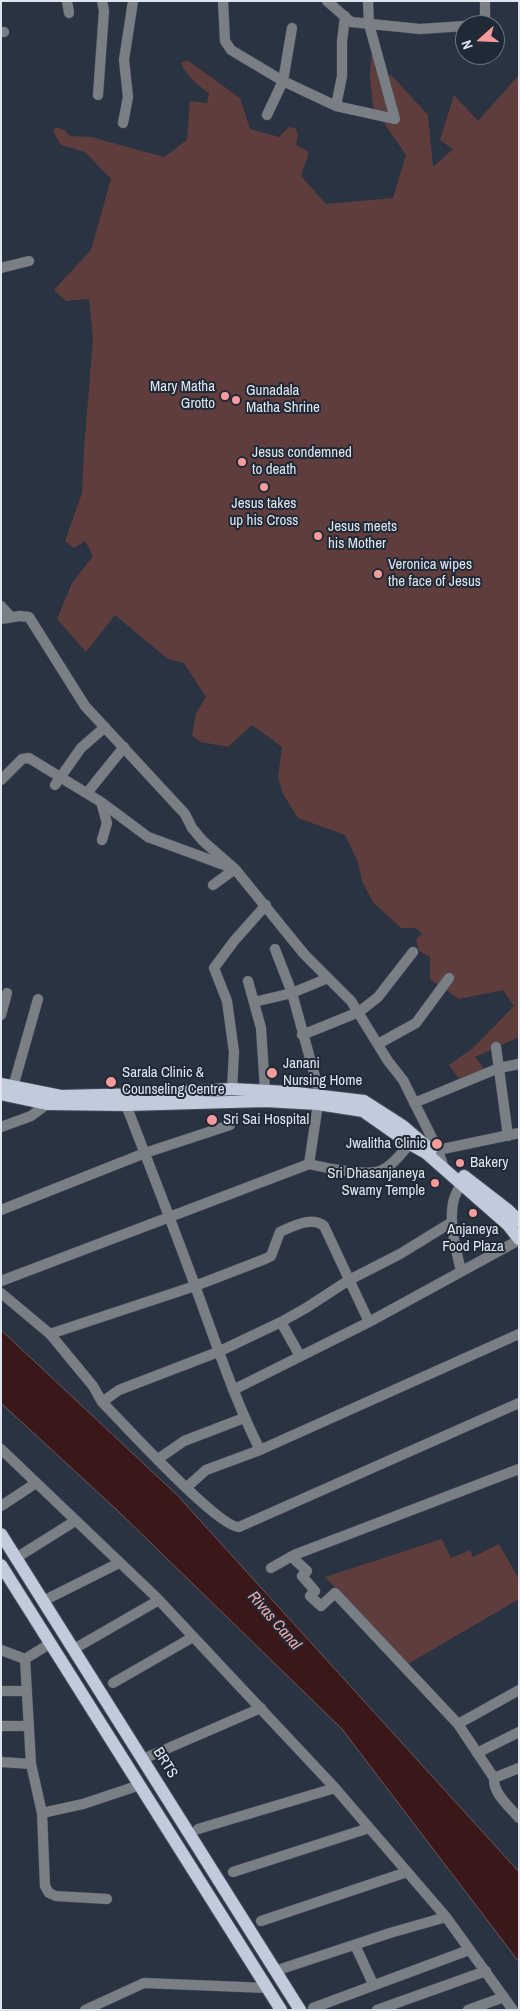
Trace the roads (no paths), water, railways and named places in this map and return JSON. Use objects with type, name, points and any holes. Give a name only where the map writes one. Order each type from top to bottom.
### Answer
[{"type":"main road","points":[[7,1085],[61,1096],[144,1094],[232,1088],[265,1090],[319,1099],[364,1102],[403,1126],[441,1159],[513,1209],[519,1221]]},
{"type":"main road","points":[[1,1094],[47,1104],[126,1105],[319,1099],[363,1111],[426,1154],[441,1159],[461,1184],[508,1225],[519,1240]]},
{"type":"main road","name":"BRTS","points":[[1,1534],[276,1971],[306,2009]]},
{"type":"main road","points":[[1,1565],[281,2010]]},
{"type":"street","points":[[67,1],[69,12]]},
{"type":"street","points":[[98,95],[104,12],[102,1]]},
{"type":"street","points":[[122,123],[128,97],[124,60],[133,1]]},
{"type":"street","points":[[224,1],[225,41],[231,50],[283,81],[336,106],[395,119],[369,24],[368,1]]},
{"type":"street","points":[[327,1],[352,22],[420,29],[455,27]]},
{"type":"street","points":[[485,1],[485,15]]},
{"type":"street","points":[[336,106],[342,76],[342,42],[345,16]]},
{"type":"street","points":[[266,115],[283,81],[292,28]]},
{"type":"street","points":[[1,268],[29,261]]},
{"type":"street","points":[[1,606],[6,618],[29,617],[85,706],[185,814],[192,828],[203,841],[235,868],[304,954],[351,1001],[403,1080],[441,1159],[514,1135],[496,1047]]},
{"type":"street","points":[[56,785],[81,748],[105,727]]},
{"type":"street","points":[[87,793],[124,747]]},
{"type":"street","points":[[1,780],[25,757],[62,776],[102,802],[148,838],[235,868]]},
{"type":"street","points":[[102,802],[107,823],[102,840]]},
{"type":"street","points":[[213,885],[235,868]]},
{"type":"street","points":[[232,1088],[234,1052],[228,1002],[214,968],[234,940],[266,905]]},
{"type":"street","points":[[275,949],[292,994],[319,1099],[310,1164]]},
{"type":"street","points":[[302,1035],[359,1012],[378,997],[413,952]]},
{"type":"street","points":[[254,1002],[292,994],[328,978]]},
{"type":"street","points":[[378,1044],[416,1023],[449,978]]},
{"type":"street","points":[[248,981],[261,1028],[265,1090]]},
{"type":"street","points":[[1,1015],[7,993]]},
{"type":"street","points":[[7,1085],[38,998]]},
{"type":"street","points":[[414,1103],[499,1068],[519,1064]]},
{"type":"street","points":[[1,1127],[31,1116],[47,1104]]},
{"type":"street","points":[[126,1105],[170,1218],[218,1352],[244,1418],[260,1450]]},
{"type":"street","points":[[1,1210],[145,1153],[230,1125]]},
{"type":"street","points":[[1,1281],[310,1164],[343,1171],[380,1171],[387,1167],[410,1144]]},
{"type":"street","points":[[461,1184],[453,1202],[452,1222],[461,1270]]},
{"type":"street","points":[[50,1334],[195,1286],[271,1256],[280,1232],[312,1221],[324,1226],[369,1322]]},
{"type":"street","points":[[102,1402],[119,1390],[218,1352],[280,1322],[306,1308],[349,1280],[400,1254],[452,1222]]},
{"type":"street","points":[[233,1390],[369,1322],[519,1240]]},
{"type":"street","points":[[1,1293],[50,1334],[93,1386],[102,1402],[187,1487],[231,1526],[239,1527],[519,1402]]},
{"type":"street","points":[[280,1322],[300,1356]]},
{"type":"street","points":[[187,1487],[206,1470],[260,1450],[519,1334]]},
{"type":"street","points":[[158,1459],[184,1441],[244,1418]]},
{"type":"street","points":[[1,1449],[159,1600],[261,1708],[334,1788],[446,1917],[513,2010]]},
{"type":"street","points":[[271,1568],[292,1557],[519,1469]]},
{"type":"street","points":[[1,1506],[36,1483]]},
{"type":"street","points":[[16,1558],[75,1521]]},
{"type":"street","points":[[292,1557],[307,1571],[302,1576],[315,1591],[310,1596],[321,1606],[335,1593],[458,1724],[494,1778],[493,1784],[496,1792],[519,1818]]},
{"type":"street","points":[[43,1601],[119,1563]]},
{"type":"street","points":[[74,1649],[159,1600]]},
{"type":"street","points":[[113,1683],[193,1636]]},
{"type":"street","points":[[26,1659],[50,1643]]},
{"type":"street","points":[[1,1650],[26,1659]]},
{"type":"street","points":[[26,1659],[31,1764],[42,1813],[45,1886],[50,1893],[56,1896],[107,1899]]},
{"type":"street","points":[[458,1724],[519,1690]]},
{"type":"street","points":[[1,1691],[27,1691]]},
{"type":"street","points":[[143,1759],[261,1708]]},
{"type":"street","points":[[1,1726],[29,1726]]},
{"type":"street","points":[[477,1753],[519,1732]]},
{"type":"street","points":[[1,1762],[31,1764]]},
{"type":"street","points":[[494,1778],[519,1768]]},
{"type":"street","points":[[42,1813],[83,1804],[140,1784]]},
{"type":"street","points":[[198,1828],[334,1788]]},
{"type":"street","points":[[233,1872],[369,1828]]},
{"type":"street","points":[[261,1921],[407,1872]]},
{"type":"street","points":[[276,1971],[446,1917]]},
{"type":"street","points":[[355,1945],[373,1984]]},
{"type":"street","points":[[306,2009],[470,1950]]},
{"type":"street","points":[[377,2010],[486,1971]]},
{"type":"street","points":[[84,2010],[144,1983],[267,1988]]},
{"type":"street","points":[[468,2010],[504,1996]]},
{"type":"water","name":"Rivas Canal","points":[[1,1330],[177,1495],[519,1872],[519,1962],[342,1729],[117,1510],[1,1403]]},
{"type":"place","name":"Mary Matha Grotto","points":[[225,396]]},
{"type":"place","name":"Gunadala Matha Shrine","points":[[236,400]]},
{"type":"place","name":"Jesus condemned to death","points":[[242,462]]},
{"type":"place","name":"Jesus takes up his Cross","points":[[264,487]]},
{"type":"place","name":"Jesus meets his Mother","points":[[318,536]]},
{"type":"place","name":"Veronica wipes the face of Jesus","points":[[378,574]]},
{"type":"place","name":"Janani Nursing Home","points":[[272,1073]]},
{"type":"place","name":"Sarala Clinic & Counseling Centre","points":[[111,1082]]},
{"type":"place","name":"Sri Sai Hospital","points":[[212,1120]]},
{"type":"place","name":"Jwalitha Clinic","points":[[437,1144]]},
{"type":"place","name":"Bakery","points":[[460,1163]]},
{"type":"place","name":"Sri Dhasanjaneya Swamy Temple","points":[[435,1183]]},
{"type":"place","name":"Anjaneya Food Plaza","points":[[473,1213]]}]
